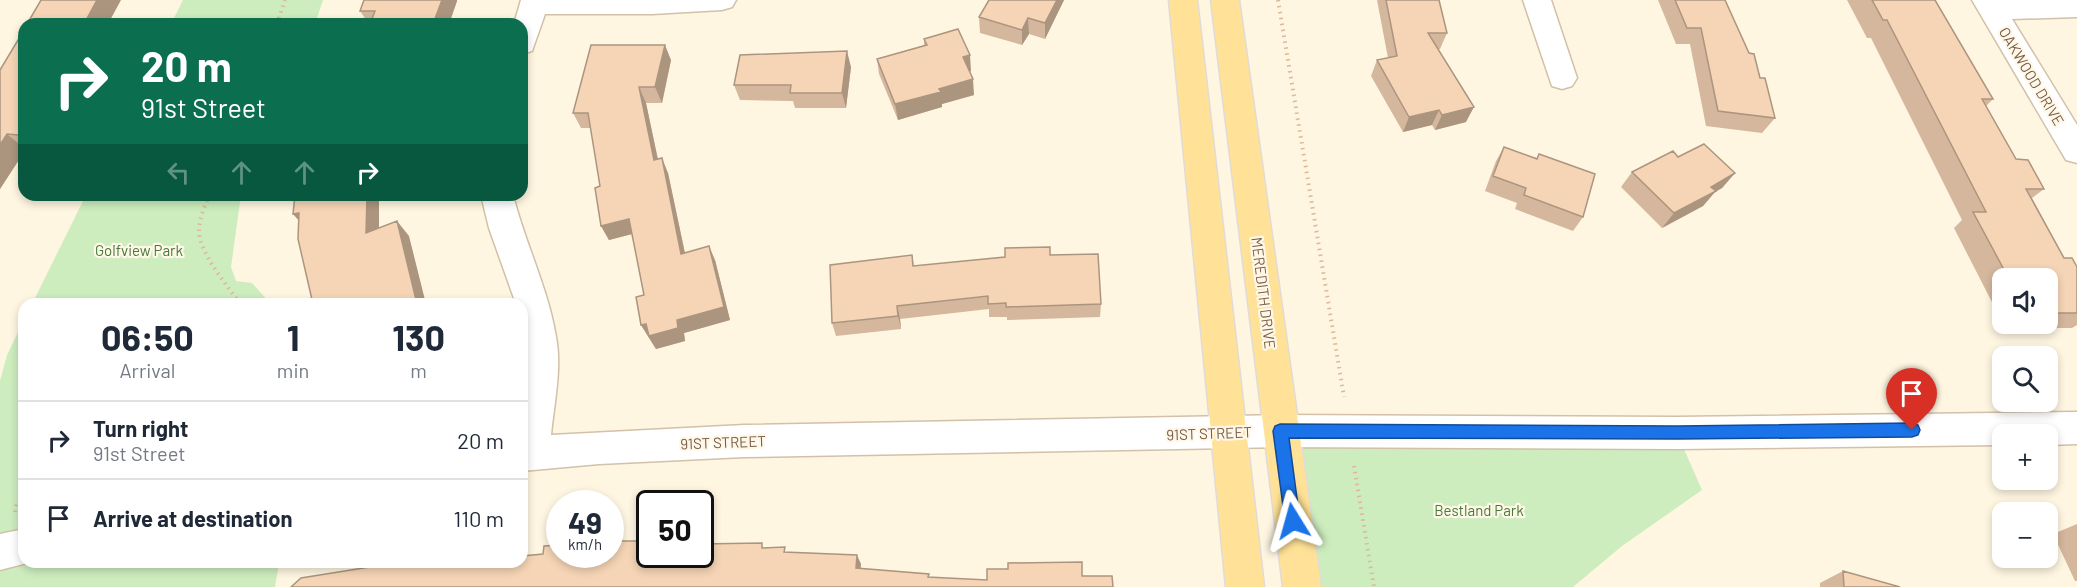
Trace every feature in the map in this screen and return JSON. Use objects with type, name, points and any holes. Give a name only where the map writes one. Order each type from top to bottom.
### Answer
[{"type":"main road","points":[[1183,0],[1245,587]]},
{"type":"main road","name":"MEREDITH DRIVE","points":[[1225,0],[1302,587]]},
{"type":"street","points":[[528,22],[534,2],[652,4],[722,0]]},
{"type":"street","points":[[1537,0],[1562,78]]},
{"type":"street","points":[[1989,4],[2077,7]]},
{"type":"street","name":"OAKWOOD DRIVE","points":[[1989,4],[2077,151]]},
{"type":"street","points":[[498,201],[505,228],[531,298],[540,340],[539,381],[528,443]]},
{"type":"street","name":"91ST STREET","points":[[528,454],[598,447],[744,441],[1229,434],[1280,431],[1677,433],[2077,428]]},
{"type":"street","points":[[0,552],[18,548]]},
{"type":"path","points":[[279,18],[285,0]]},
{"type":"path","points":[[1278,0],[1374,587]]},
{"type":"path","points":[[207,201],[198,234],[203,252],[236,298]]},
{"type":"green space","points":[[183,0],[323,0],[317,18],[174,18]]},
{"type":"green space","name":"Golfview Park","points":[[83,201],[240,201],[231,267],[236,281],[252,283],[266,298],[35,298]]},
{"type":"green space","points":[[18,332],[18,568],[278,568],[275,587],[0,587],[0,381],[7,355]]},
{"type":"green space","name":"Bestland Park","points":[[1280,431],[1677,433],[1702,490],[1622,546],[1573,587],[1301,587]]},
{"type":"building","points":[[41,0],[97,0],[87,18],[30,18]]},
{"type":"building","points":[[364,0],[442,0],[435,18],[372,18],[375,11],[360,11]]},
{"type":"building","points":[[989,0],[1057,0],[1045,23],[1028,18],[1022,30],[979,17]]},
{"type":"building","points":[[1386,0],[1439,0],[1447,33],[1428,33],[1474,107],[1442,115],[1439,110],[1409,117],[1377,60],[1397,56]]},
{"type":"building","points":[[1675,0],[1725,0],[1749,53],[1754,54],[1760,78],[1765,78],[1775,118],[1718,111],[1701,28],[1687,28]]},
{"type":"building","points":[[1872,0],[1935,0],[1993,99],[1982,99],[2016,159],[2028,160],[2044,189],[2026,189],[2064,258],[2072,258],[2077,267],[2077,313],[2058,313],[2058,268],[2003,268],[1973,212],[1986,212],[1887,20],[1883,20]]},
{"type":"building","points":[[958,29],[970,55],[963,57],[973,79],[939,89],[941,92],[895,104],[877,59],[927,45],[924,39]]},
{"type":"building","points":[[18,40],[18,135],[7,134],[0,145],[0,70]]},
{"type":"building","points":[[591,45],[665,45],[655,87],[639,87],[654,160],[662,158],[681,254],[709,246],[724,307],[677,320],[678,328],[649,336],[646,324],[641,325],[636,297],[644,295],[629,219],[601,226],[595,188],[600,186],[588,113],[573,113]]},
{"type":"building","points":[[847,51],[842,93],[790,93],[791,85],[734,85],[740,55]]},
{"type":"building","points":[[1704,144],[1735,173],[1711,187],[1716,191],[1674,213],[1632,172],[1673,151],[1678,157]]},
{"type":"building","points":[[1504,147],[1537,159],[1539,154],[1595,174],[1583,217],[1524,195],[1526,188],[1493,176]]},
{"type":"building","points":[[294,201],[367,201],[366,233],[397,221],[416,298],[312,298],[298,239],[299,213],[293,214]]},
{"type":"building","points":[[1050,247],[1050,255],[1098,254],[1101,304],[1006,307],[1006,303],[988,304],[988,296],[897,306],[898,316],[832,323],[830,265],[912,255],[913,266],[1005,257],[1005,248]]},
{"type":"building","points":[[624,541],[636,541],[636,568],[714,568],[714,544],[762,543],[762,548],[785,547],[784,552],[857,555],[856,568],[929,574],[928,577],[987,580],[987,569],[1008,569],[1008,563],[1082,562],[1082,576],[1112,576],[1113,587],[291,587],[301,578],[364,568],[528,568],[528,555],[543,554],[544,546],[546,546],[546,568],[624,568]]},
{"type":"building","points":[[1843,571],[1900,587],[1844,587]]},
{"type":"route","points":[[1293,521],[1280,431],[1677,433],[1912,430]]}]
